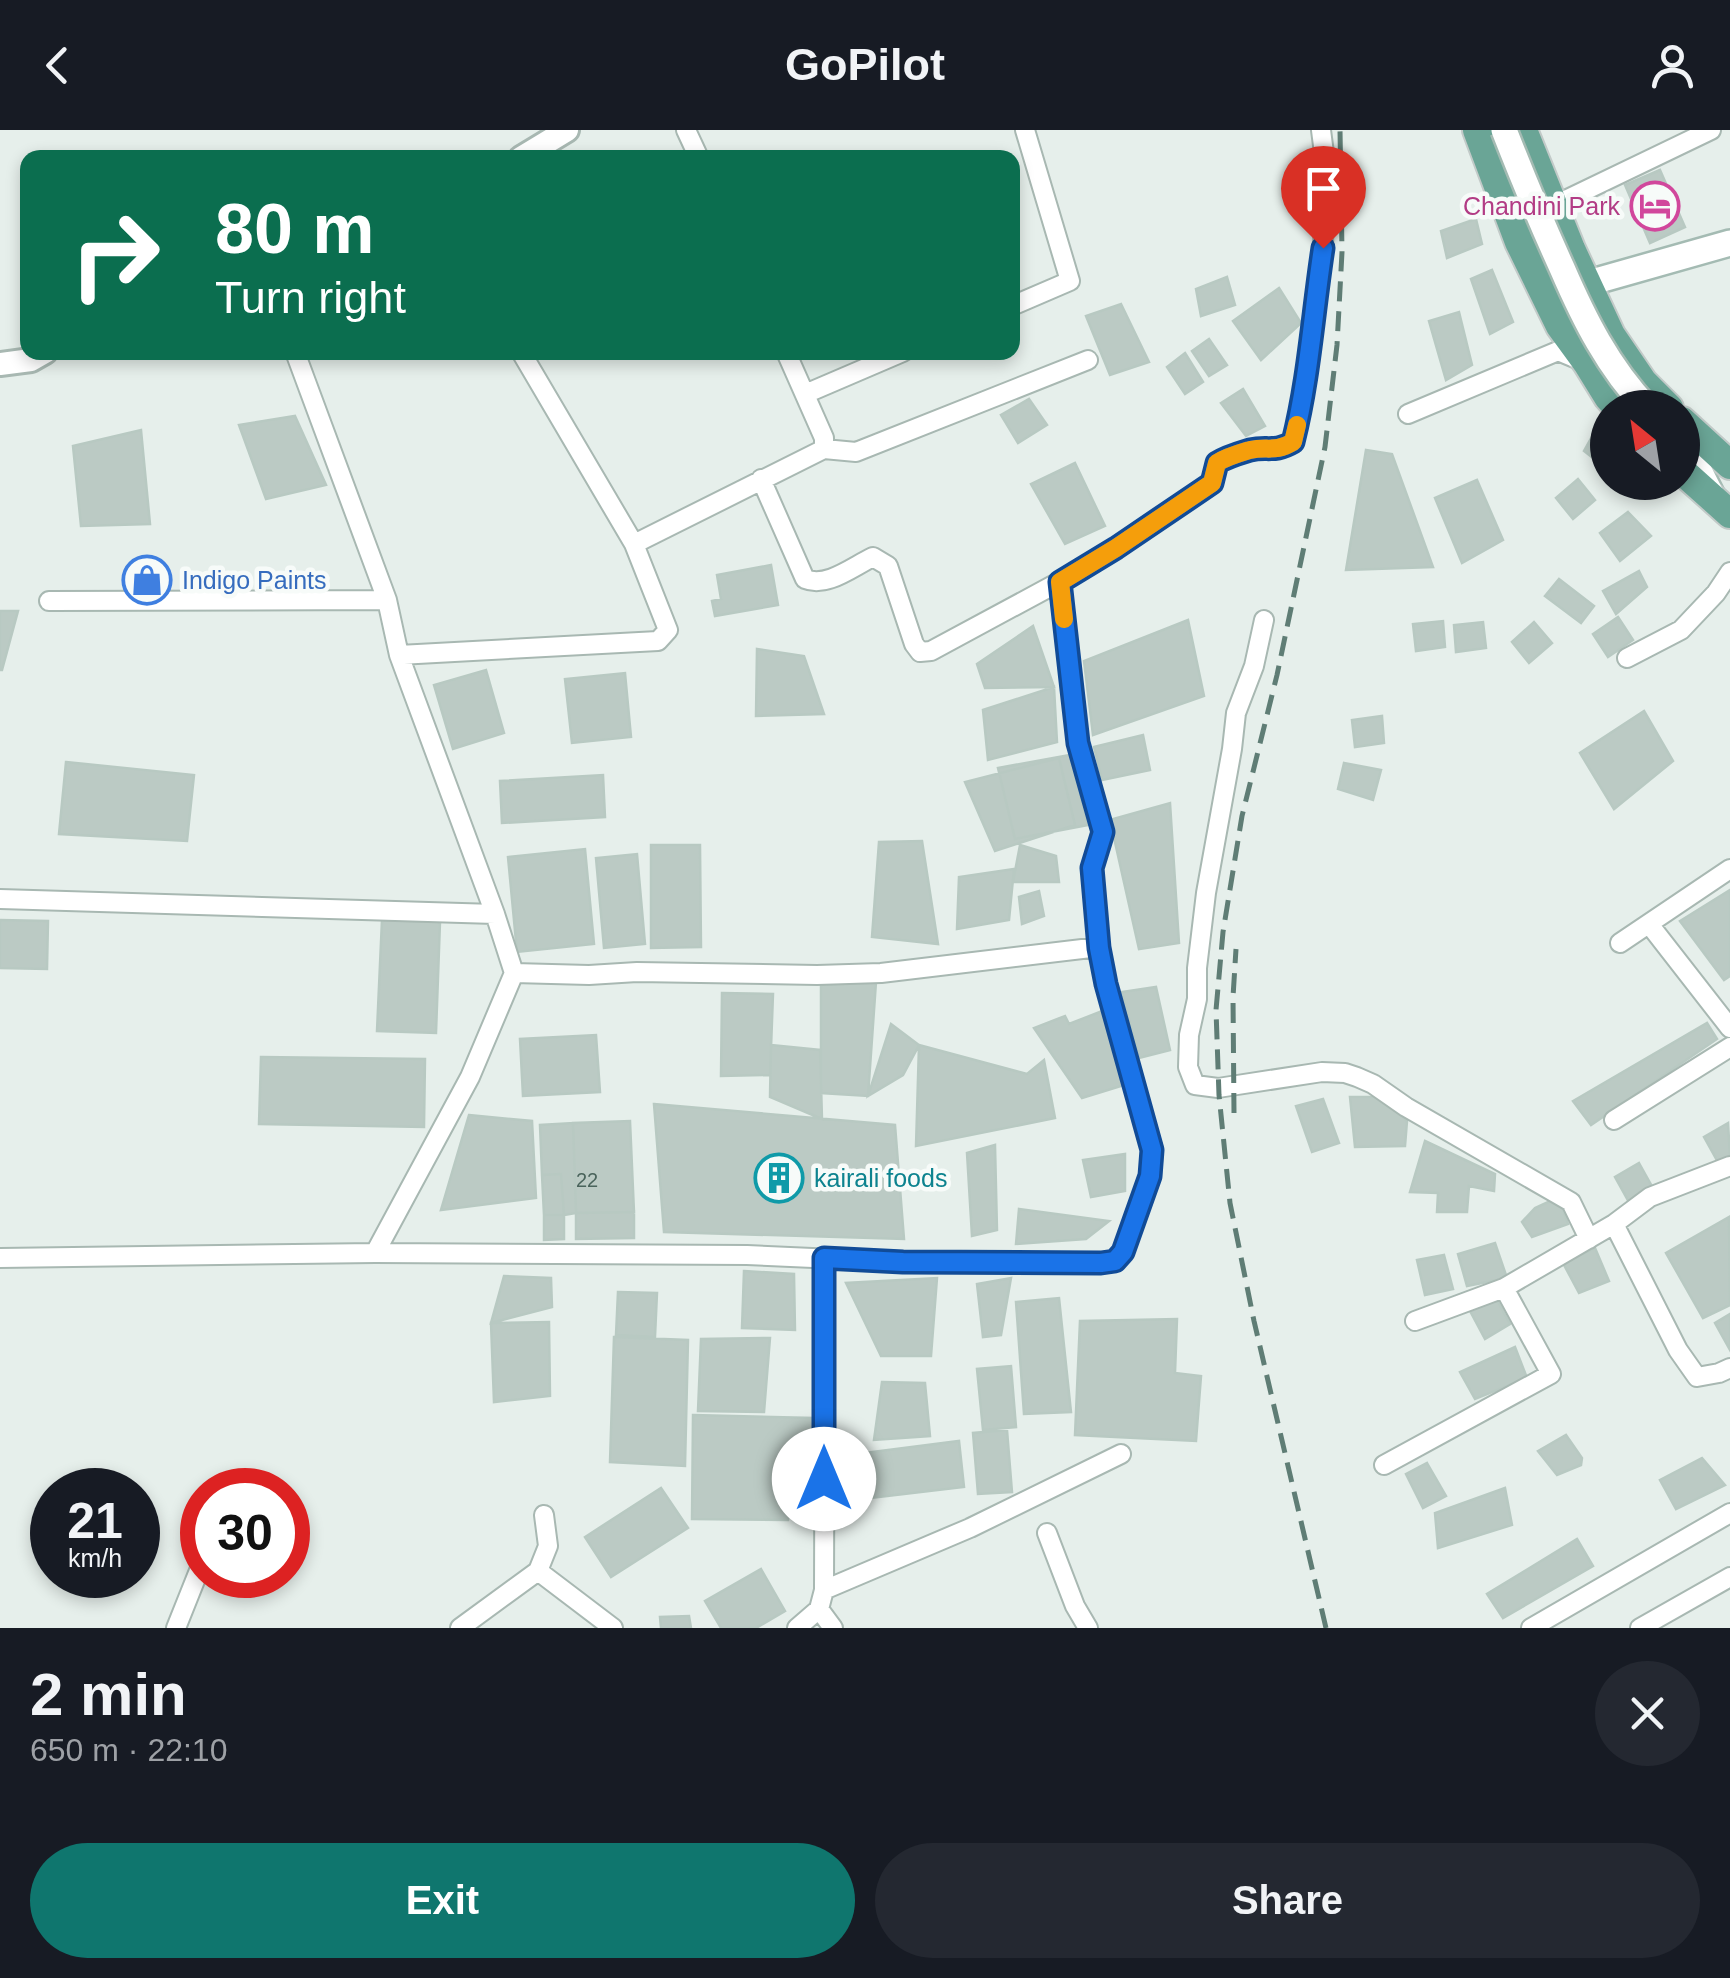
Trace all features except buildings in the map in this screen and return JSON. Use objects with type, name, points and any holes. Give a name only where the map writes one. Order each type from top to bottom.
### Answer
[{"type":"main road","points":[[1477,130],[1519,242],[1544,295],[1604,390]]},
{"type":"main road","points":[[1504,130],[1587,322],[1631,390]]},
{"type":"main road","points":[[1523,130],[1611,335],[1652,390]]},
{"type":"main road","points":[[1544,295],[1730,243]]},
{"type":"main road","points":[[1700,453],[1730,467]]},
{"type":"main road","points":[[1700,473],[1721,507]]},
{"type":"street","points":[[534,150],[568,130]]},
{"type":"street","points":[[1020,303],[1070,282],[1025,130]]},
{"type":"street","points":[[760,480],[805,579],[816,583],[828,580],[873,557],[888,566],[920,652],[930,651],[1116,548],[1212,483],[1217,463],[1254,449],[1282,449],[1293,442],[1309,362],[1323,248],[1325,161],[1321,130]]},
{"type":"street","points":[[1553,206],[1712,130]]},
{"type":"street","points":[[1408,414],[1558,352],[1587,363]]},
{"type":"street","points":[[0,364],[31,360]]},
{"type":"street","points":[[298,360],[388,600],[399,655],[514,973],[470,1077],[375,1253]]},
{"type":"street","points":[[399,655],[658,641],[668,630],[634,544],[526,360]]},
{"type":"street","points":[[789,360],[824,438],[824,450]]},
{"type":"street","points":[[804,394],[884,360]]},
{"type":"street","points":[[634,544],[824,450],[856,452],[1088,360]]},
{"type":"street","points":[[1627,658],[1681,630],[1716,594],[1730,572]]},
{"type":"street","points":[[0,1258],[375,1253],[708,1254],[903,1262],[1115,1261],[1123,1252],[1150,1176],[1152,1150],[1099,948],[1092,868],[1103,832],[1078,743],[1060,582]]},
{"type":"street","points":[[49,600],[388,600]]},
{"type":"street","points":[[1264,620],[1254,666],[1236,713],[1206,893],[1196,968],[1197,999],[1189,1035],[1188,1067],[1195,1085],[1218,1088],[1322,1072],[1357,1077],[1571,1202],[1589,1239]]},
{"type":"street","points":[[1620,943],[1730,869]]},
{"type":"street","points":[[0,899],[495,914]]},
{"type":"street","points":[[1649,924],[1730,1028]]},
{"type":"street","points":[[514,973],[881,973],[1099,948]]},
{"type":"street","points":[[1614,1120],[1730,1047]]},
{"type":"street","points":[[1415,1322],[1504,1288],[1614,1224],[1650,1197],[1730,1166]]},
{"type":"street","points":[[1614,1224],[1678,1350],[1697,1377],[1730,1368]]},
{"type":"street","points":[[797,1628],[819,1609],[824,1590],[824,1258]]},
{"type":"street","points":[[1384,1464],[1552,1374],[1504,1288]]},
{"type":"street","points":[[824,1590],[970,1528],[1121,1454]]},
{"type":"street","points":[[1531,1628],[1730,1513]]},
{"type":"street","points":[[460,1628],[538,1571],[548,1546],[544,1515]]},
{"type":"street","points":[[1047,1533],[1075,1606],[1088,1628]]},
{"type":"street","points":[[538,1571],[613,1628]]},
{"type":"street","points":[[1640,1628],[1730,1577]]},
{"type":"street","points":[[176,1628],[188,1598]]},
{"type":"street","points":[[819,1609],[833,1628]]},
{"type":"railway","points":[[1326,1628],[1230,1203],[1219,1095],[1216,1010],[1223,932],[1242,816],[1277,675],[1325,447],[1337,345],[1342,252],[1340,130]]},
{"type":"railway","points":[[1234,1113],[1236,949]]},
{"type":"slow traffic","points":[[1064,619],[1060,582],[1212,483],[1217,463],[1254,449],[1282,449],[1293,442],[1297,425]]},
{"type":"place","name":"Chandini Park","points":[[1655,206]]},
{"type":"place","name":"Indigo Paints","points":[[147,580]]},
{"type":"place","name":"kairali foods","points":[[779,1178]]},
{"type":"route","points":[[824,1479],[824,1258],[1101,1263],[1115,1261],[1123,1252],[1150,1176],[1152,1150],[1099,948],[1092,868],[1103,832],[1078,743],[1060,582],[1212,483],[1217,463],[1254,449],[1282,449],[1293,442],[1309,362],[1323,248]]}]
